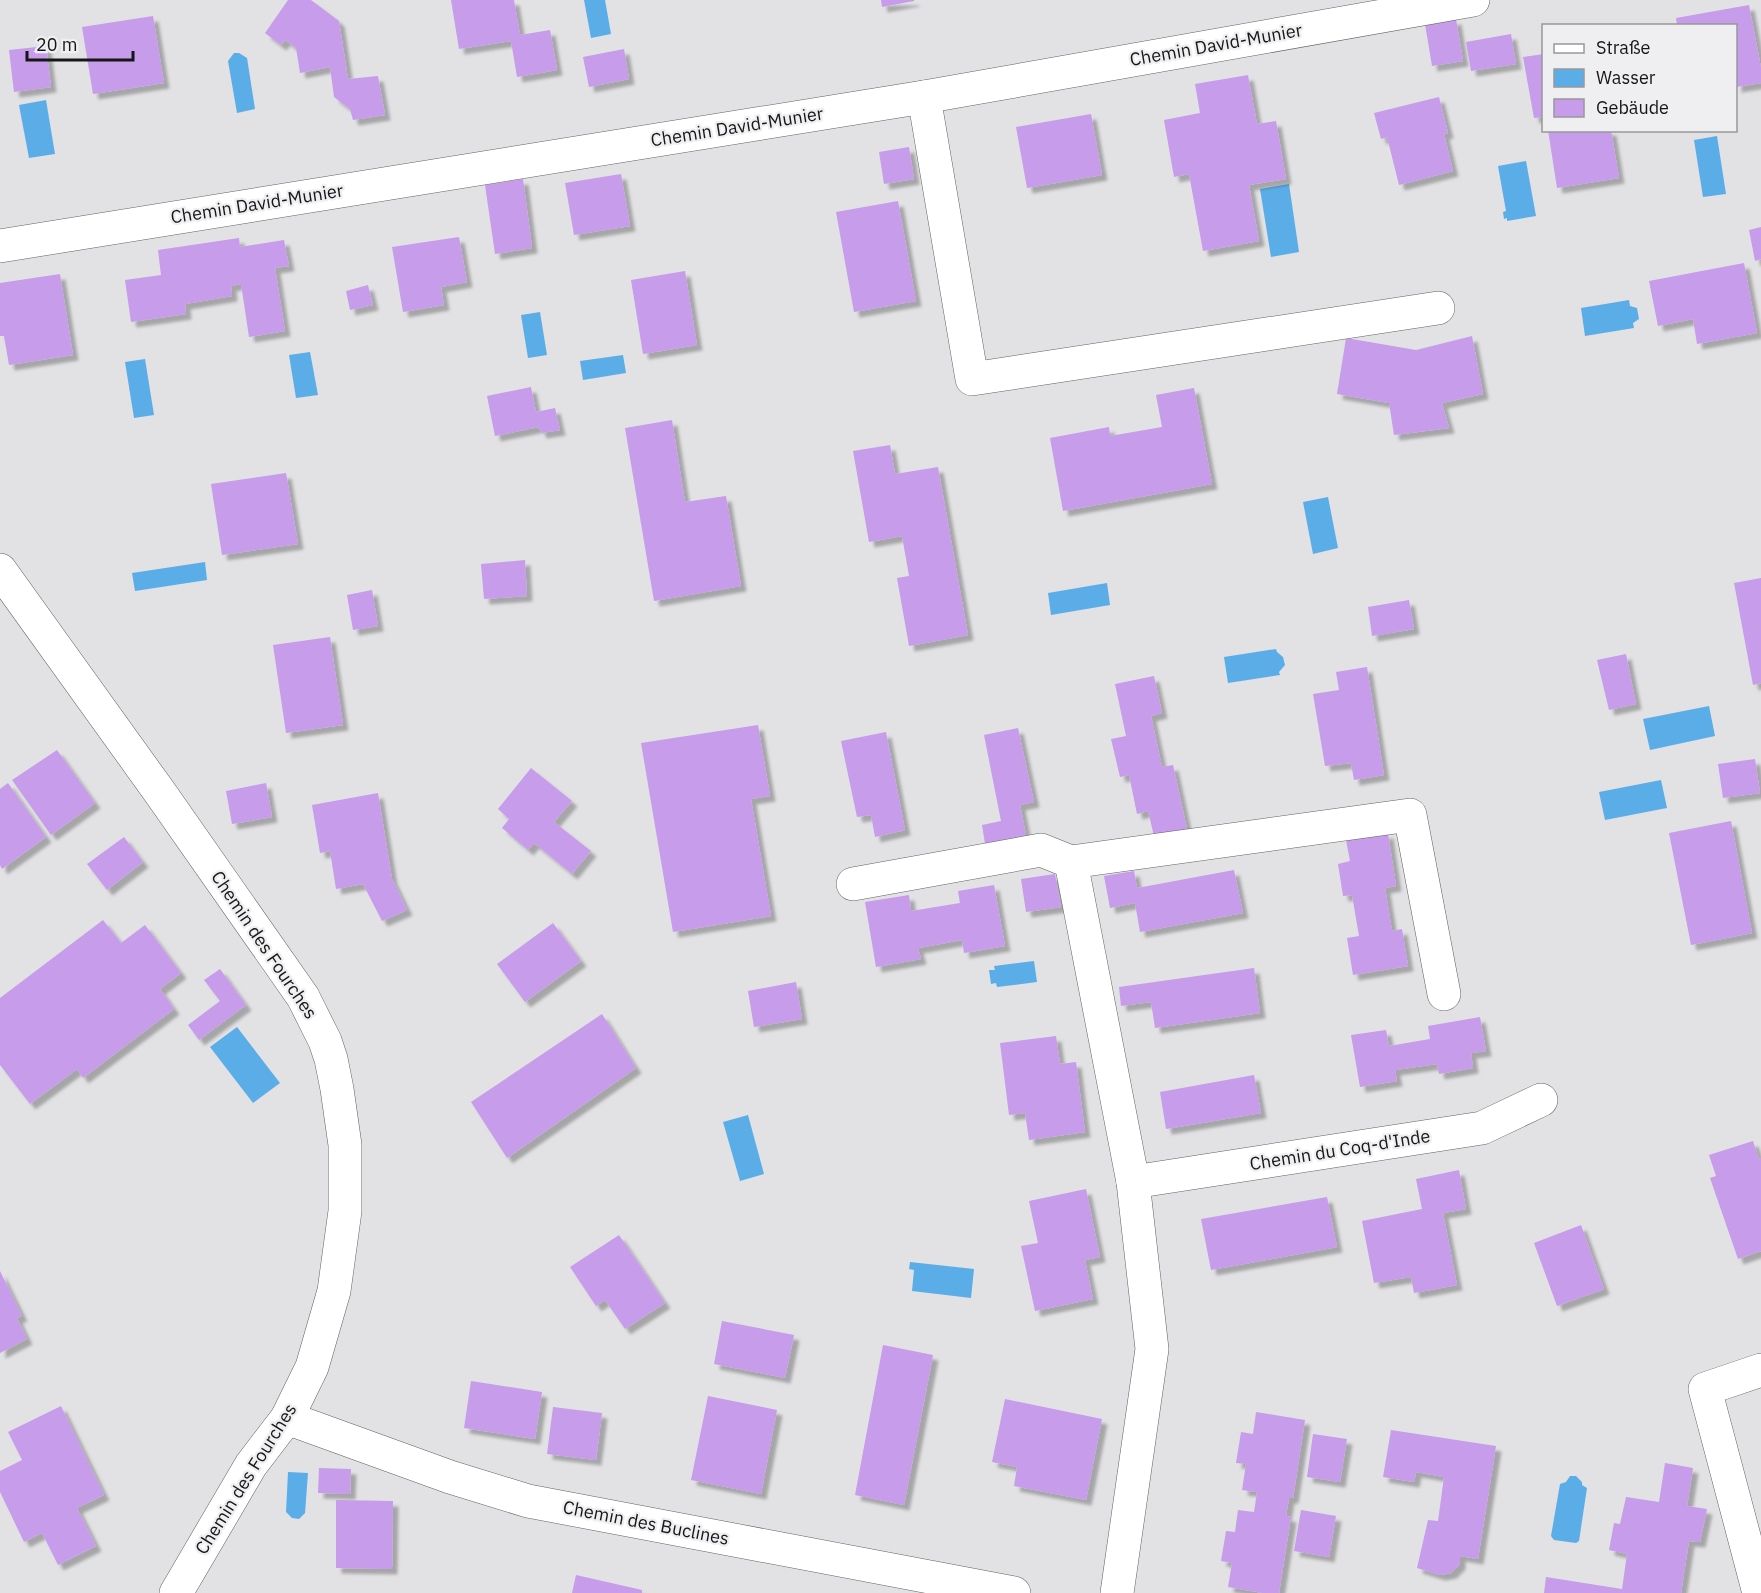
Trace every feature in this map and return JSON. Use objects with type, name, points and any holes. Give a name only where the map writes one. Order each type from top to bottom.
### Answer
[{"type":"street","name":"Chemin David-Munier","points":[[0,246],[924,97],[1473,0]]},
{"type":"street","points":[[924,97],[972,379],[1438,308]]},
{"type":"street","name":"Chemin des Fourches","points":[[0,570],[161,794],[303,998],[325,1041],[338,1089],[345,1145],[346,1179],[342,1236],[334,1291],[312,1366],[287,1418],[251,1465],[176,1593]]},
{"type":"street","points":[[853,884],[1041,850],[1071,862],[1410,815],[1444,994]]},
{"type":"street","points":[[1071,862],[1133,1182],[1152,1349],[1117,1593]]},
{"type":"street","name":"Chemin du Coq-d'Inde","points":[[1133,1182],[1482,1128],[1541,1100]]},
{"type":"street","points":[[1759,1593],[1705,1389],[1761,1370]]},
{"type":"street","name":"Chemin des Buclines","points":[[287,1418],[450,1478],[528,1501],[1004,1591]]},
{"type":"water","points":[[584,0],[605,0],[611,34],[591,38]]},
{"type":"water","points":[[234,53],[247,58],[255,109],[237,113],[228,61]]},
{"type":"water","points":[[46,100],[55,154],[29,158],[19,105]]},
{"type":"water","points":[[1717,136],[1726,194],[1703,197],[1694,140]]},
{"type":"water","points":[[1526,161],[1536,216],[1507,221],[1507,218],[1504,219],[1503,212],[1506,211],[1498,166]]},
{"type":"water","points":[[1289,184],[1299,252],[1271,257],[1260,189]]},
{"type":"water","points":[[1629,300],[1630,306],[1637,308],[1639,319],[1633,323],[1634,328],[1585,336],[1581,308]]},
{"type":"water","points":[[540,312],[547,355],[528,358],[521,315]]},
{"type":"water","points":[[310,352],[318,395],[296,398],[289,355]]},
{"type":"water","points":[[623,355],[626,373],[583,380],[580,361]]},
{"type":"water","points":[[145,359],[154,415],[134,418],[125,362]]},
{"type":"water","points":[[1328,497],[1338,548],[1313,554],[1303,502]]},
{"type":"water","points":[[205,562],[207,580],[135,591],[132,573]]},
{"type":"water","points":[[1107,583],[1110,605],[1051,615],[1048,593]]},
{"type":"water","points":[[1276,649],[1283,657],[1285,665],[1279,672],[1280,675],[1228,683],[1224,657]]},
{"type":"water","points":[[1709,706],[1715,736],[1650,750],[1643,719]]},
{"type":"water","points":[[1661,780],[1667,808],[1605,820],[1599,792]]},
{"type":"water","points":[[1034,961],[1037,982],[997,987],[996,983],[991,984],[989,970],[995,970],[994,966]]},
{"type":"water","points":[[237,1027],[280,1083],[253,1103],[210,1047]]},
{"type":"water","points":[[748,1115],[764,1174],[740,1181],[723,1122]]},
{"type":"water","points":[[910,1262],[974,1269],[971,1298],[912,1291],[914,1270],[909,1269]]},
{"type":"water","points":[[288,1472],[308,1473],[305,1513],[299,1519],[292,1518],[286,1512]]},
{"type":"water","points":[[1570,1476],[1576,1476],[1587,1488],[1579,1541],[1576,1543],[1554,1540],[1551,1536],[1560,1484],[1566,1482]]},
{"type":"building","points":[[288,0],[311,0],[339,21],[348,79],[378,76],[385,115],[353,120],[350,109],[334,97],[330,67],[300,73],[296,48],[285,40],[281,45],[265,33]]},
{"type":"building","points":[[451,0],[514,0],[520,35],[550,30],[557,70],[517,77],[511,41],[459,49]]},
{"type":"building","points":[[881,0],[914,0],[914,1],[882,7]]},
{"type":"building","points":[[1749,5],[1761,68],[1761,83],[1737,87],[1737,24],[1677,24],[1676,18]]},
{"type":"building","points":[[153,16],[164,83],[93,94],[82,27]]},
{"type":"building","points":[[1456,19],[1463,61],[1432,66],[1425,24]]},
{"type":"building","points":[[1511,34],[1516,64],[1471,71],[1466,42]]},
{"type":"building","points":[[46,46],[51,87],[14,92],[9,50]]},
{"type":"building","points":[[624,49],[629,79],[589,87],[583,57]]},
{"type":"building","points":[[1542,54],[1542,117],[1534,118],[1523,57]]},
{"type":"building","points":[[1248,75],[1257,124],[1276,121],[1286,179],[1249,185],[1259,241],[1203,251],[1189,174],[1174,177],[1164,120],[1200,113],[1195,84]]},
{"type":"building","points":[[1439,97],[1448,133],[1444,134],[1453,171],[1399,185],[1387,137],[1381,139],[1374,113]]},
{"type":"building","points":[[1091,114],[1102,175],[1027,188],[1016,127]]},
{"type":"building","points":[[1548,132],[1611,132],[1619,178],[1557,188]]},
{"type":"building","points":[[909,147],[914,179],[884,184],[879,152]]},
{"type":"building","points":[[621,174],[630,226],[574,235],[565,183]]},
{"type":"building","points":[[523,179],[532,248],[495,254],[485,185]]},
{"type":"building","points":[[898,201],[916,301],[854,312],[836,212]]},
{"type":"building","points":[[1761,227],[1761,259],[1755,261],[1749,230]]},
{"type":"building","points":[[459,237],[467,282],[441,287],[444,305],[403,312],[392,247]]},
{"type":"building","points":[[239,238],[240,247],[284,240],[289,266],[275,268],[285,331],[249,337],[241,284],[231,286],[232,296],[185,304],[186,314],[131,322],[125,280],[161,275],[158,250]]},
{"type":"building","points":[[1744,263],[1757,333],[1697,344],[1693,319],[1658,326],[1649,281]]},
{"type":"building","points":[[685,271],[697,345],[643,354],[631,280]]},
{"type":"building","points":[[60,274],[73,355],[9,365],[4,336],[0,336],[0,283]]},
{"type":"building","points":[[368,285],[373,305],[350,310],[346,291]]},
{"type":"building","points":[[1472,336],[1483,394],[1442,403],[1449,428],[1394,435],[1389,403],[1337,394],[1346,338],[1416,350]]},
{"type":"building","points":[[531,387],[536,412],[555,408],[560,430],[541,433],[539,427],[495,436],[487,396]]},
{"type":"building","points":[[1194,388],[1212,484],[1063,511],[1050,438],[1109,427],[1110,436],[1162,427],[1156,395]]},
{"type":"building","points":[[672,420],[685,502],[726,496],[741,586],[654,601],[625,428]]},
{"type":"building","points":[[890,445],[895,474],[938,467],[968,635],[909,646],[897,578],[909,576],[902,536],[869,542],[853,451]]},
{"type":"building","points":[[286,473],[298,544],[222,555],[211,484]]},
{"type":"building","points":[[525,560],[527,596],[484,599],[481,564]]},
{"type":"building","points":[[1761,578],[1761,683],[1753,685],[1734,583]]},
{"type":"building","points":[[372,590],[378,626],[353,630],[347,595]]},
{"type":"building","points":[[1409,600],[1414,629],[1372,636],[1368,607]]},
{"type":"building","points":[[330,637],[343,725],[286,733],[273,645]]},
{"type":"building","points":[[1626,654],[1636,704],[1609,710],[1597,660]]},
{"type":"building","points":[[1367,667],[1384,775],[1354,780],[1351,763],[1325,766],[1313,694],[1339,690],[1336,672]]},
{"type":"building","points":[[1154,676],[1162,713],[1151,716],[1162,767],[1173,765],[1187,829],[1154,836],[1148,811],[1137,814],[1129,775],[1120,777],[1111,739],[1126,736],[1115,684]]},
{"type":"building","points":[[758,725],[770,796],[751,799],[771,916],[673,932],[641,743]]},
{"type":"building","points":[[1018,728],[1034,802],[1020,805],[1026,835],[985,844],[982,825],[1001,821],[984,735]]},
{"type":"building","points":[[886,732],[905,830],[875,837],[871,815],[857,817],[841,741]]},
{"type":"building","points":[[57,750],[95,803],[51,835],[12,780]]},
{"type":"building","points":[[1755,759],[1760,793],[1723,798],[1718,764]]},
{"type":"building","points":[[531,768],[572,801],[554,822],[591,851],[572,874],[534,843],[528,850],[502,828],[509,819],[498,809]]},
{"type":"building","points":[[8,783],[46,837],[2,869],[0,865],[0,789]]},
{"type":"building","points":[[266,783],[272,817],[232,824],[226,791]]},
{"type":"building","points":[[378,793],[392,879],[407,910],[382,921],[363,884],[336,889],[330,851],[320,853],[312,805]]},
{"type":"building","points":[[1731,821],[1752,933],[1691,945],[1669,833]]},
{"type":"building","points":[[1388,833],[1396,886],[1385,888],[1392,931],[1402,929],[1408,966],[1353,975],[1347,938],[1359,936],[1352,895],[1343,896],[1338,864],[1350,861],[1346,840]]},
{"type":"building","points":[[124,837],[143,862],[107,890],[87,864]]},
{"type":"building","points":[[1234,870],[1243,913],[1140,932],[1135,903],[1110,908],[1104,876],[1134,871],[1137,888]]},
{"type":"building","points":[[1055,874],[1061,907],[1026,912],[1021,879]]},
{"type":"building","points":[[994,885],[1005,946],[964,953],[962,940],[918,948],[921,959],[876,967],[865,902],[909,895],[911,911],[960,903],[958,891]]},
{"type":"building","points":[[103,920],[121,943],[145,925],[181,973],[160,989],[174,1009],[83,1078],[77,1069],[30,1104],[0,1065],[0,998]]},
{"type":"building","points":[[553,923],[581,961],[525,1002],[497,964]]},
{"type":"building","points":[[1254,968],[1260,1013],[1155,1028],[1151,1002],[1121,1006],[1119,987]]},
{"type":"building","points":[[220,969],[246,1005],[199,1040],[188,1025],[220,1001],[204,980]]},
{"type":"building","points":[[796,982],[802,1019],[754,1027],[748,991]]},
{"type":"building","points":[[602,1014],[636,1068],[507,1158],[471,1102]]},
{"type":"building","points":[[1480,1017],[1486,1051],[1471,1053],[1473,1068],[1439,1074],[1437,1064],[1395,1070],[1397,1081],[1360,1087],[1351,1035],[1386,1030],[1389,1046],[1430,1039],[1428,1026]]},
{"type":"building","points":[[1056,1036],[1060,1064],[1076,1062],[1085,1132],[1029,1140],[1025,1113],[1009,1115],[1000,1043]]},
{"type":"building","points":[[1254,1075],[1261,1113],[1166,1129],[1160,1092]]},
{"type":"building","points":[[1753,1141],[1759,1159],[1761,1158],[1761,1251],[1738,1259],[1710,1178],[1716,1176],[1709,1155]]},
{"type":"building","points":[[1459,1170],[1466,1209],[1443,1213],[1457,1285],[1414,1293],[1411,1277],[1374,1283],[1362,1221],[1422,1209],[1416,1179]]},
{"type":"building","points":[[1086,1189],[1100,1257],[1085,1260],[1093,1299],[1035,1311],[1021,1246],[1038,1243],[1029,1201]]},
{"type":"building","points":[[1327,1197],[1337,1247],[1211,1270],[1201,1219]]},
{"type":"building","points":[[1581,1225],[1604,1289],[1557,1306],[1534,1243]]},
{"type":"building","points":[[619,1235],[665,1303],[625,1329],[605,1300],[596,1306],[570,1267]]},
{"type":"building","points":[[0,1271],[22,1316],[17,1318],[27,1339],[0,1353]]},
{"type":"building","points":[[722,1321],[794,1335],[785,1378],[714,1364]]},
{"type":"building","points":[[883,1345],[933,1355],[904,1505],[855,1495]]},
{"type":"building","points":[[471,1381],[542,1392],[535,1439],[464,1428]]},
{"type":"building","points":[[708,1396],[777,1410],[761,1494],[691,1480]]},
{"type":"building","points":[[1005,1399],[1102,1419],[1086,1500],[1014,1486],[1017,1467],[992,1462]]},
{"type":"building","points":[[61,1406],[104,1495],[77,1508],[96,1546],[58,1565],[42,1533],[24,1542],[0,1492],[0,1471],[22,1460],[8,1432]]},
{"type":"building","points":[[553,1407],[602,1413],[596,1460],[547,1454]]},
{"type":"building","points":[[1256,1412],[1305,1420],[1293,1498],[1289,1498],[1286,1516],[1291,1517],[1279,1593],[1263,1593],[1228,1587],[1232,1563],[1221,1561],[1226,1531],[1235,1532],[1238,1510],[1254,1512],[1257,1492],[1242,1490],[1246,1464],[1236,1463],[1241,1432],[1253,1434]]},
{"type":"building","points":[[1391,1430],[1496,1446],[1478,1559],[1460,1556],[1460,1564],[1451,1573],[1440,1575],[1417,1568],[1428,1520],[1438,1521],[1444,1477],[1416,1472],[1414,1482],[1383,1477]]},
{"type":"building","points":[[1313,1434],[1347,1439],[1340,1482],[1307,1477]]},
{"type":"building","points":[[1665,1463],[1693,1468],[1687,1506],[1707,1509],[1700,1542],[1689,1541],[1681,1593],[1544,1593],[1546,1577],[1622,1589],[1627,1554],[1609,1550],[1614,1523],[1620,1524],[1626,1497],[1659,1502]]},
{"type":"building","points":[[319,1468],[351,1469],[350,1494],[318,1493]]},
{"type":"building","points":[[336,1500],[393,1501],[392,1569],[336,1568]]},
{"type":"building","points":[[1301,1510],[1336,1516],[1329,1557],[1294,1551]]},
{"type":"building","points":[[576,1575],[642,1590],[642,1593],[572,1593]]}]
